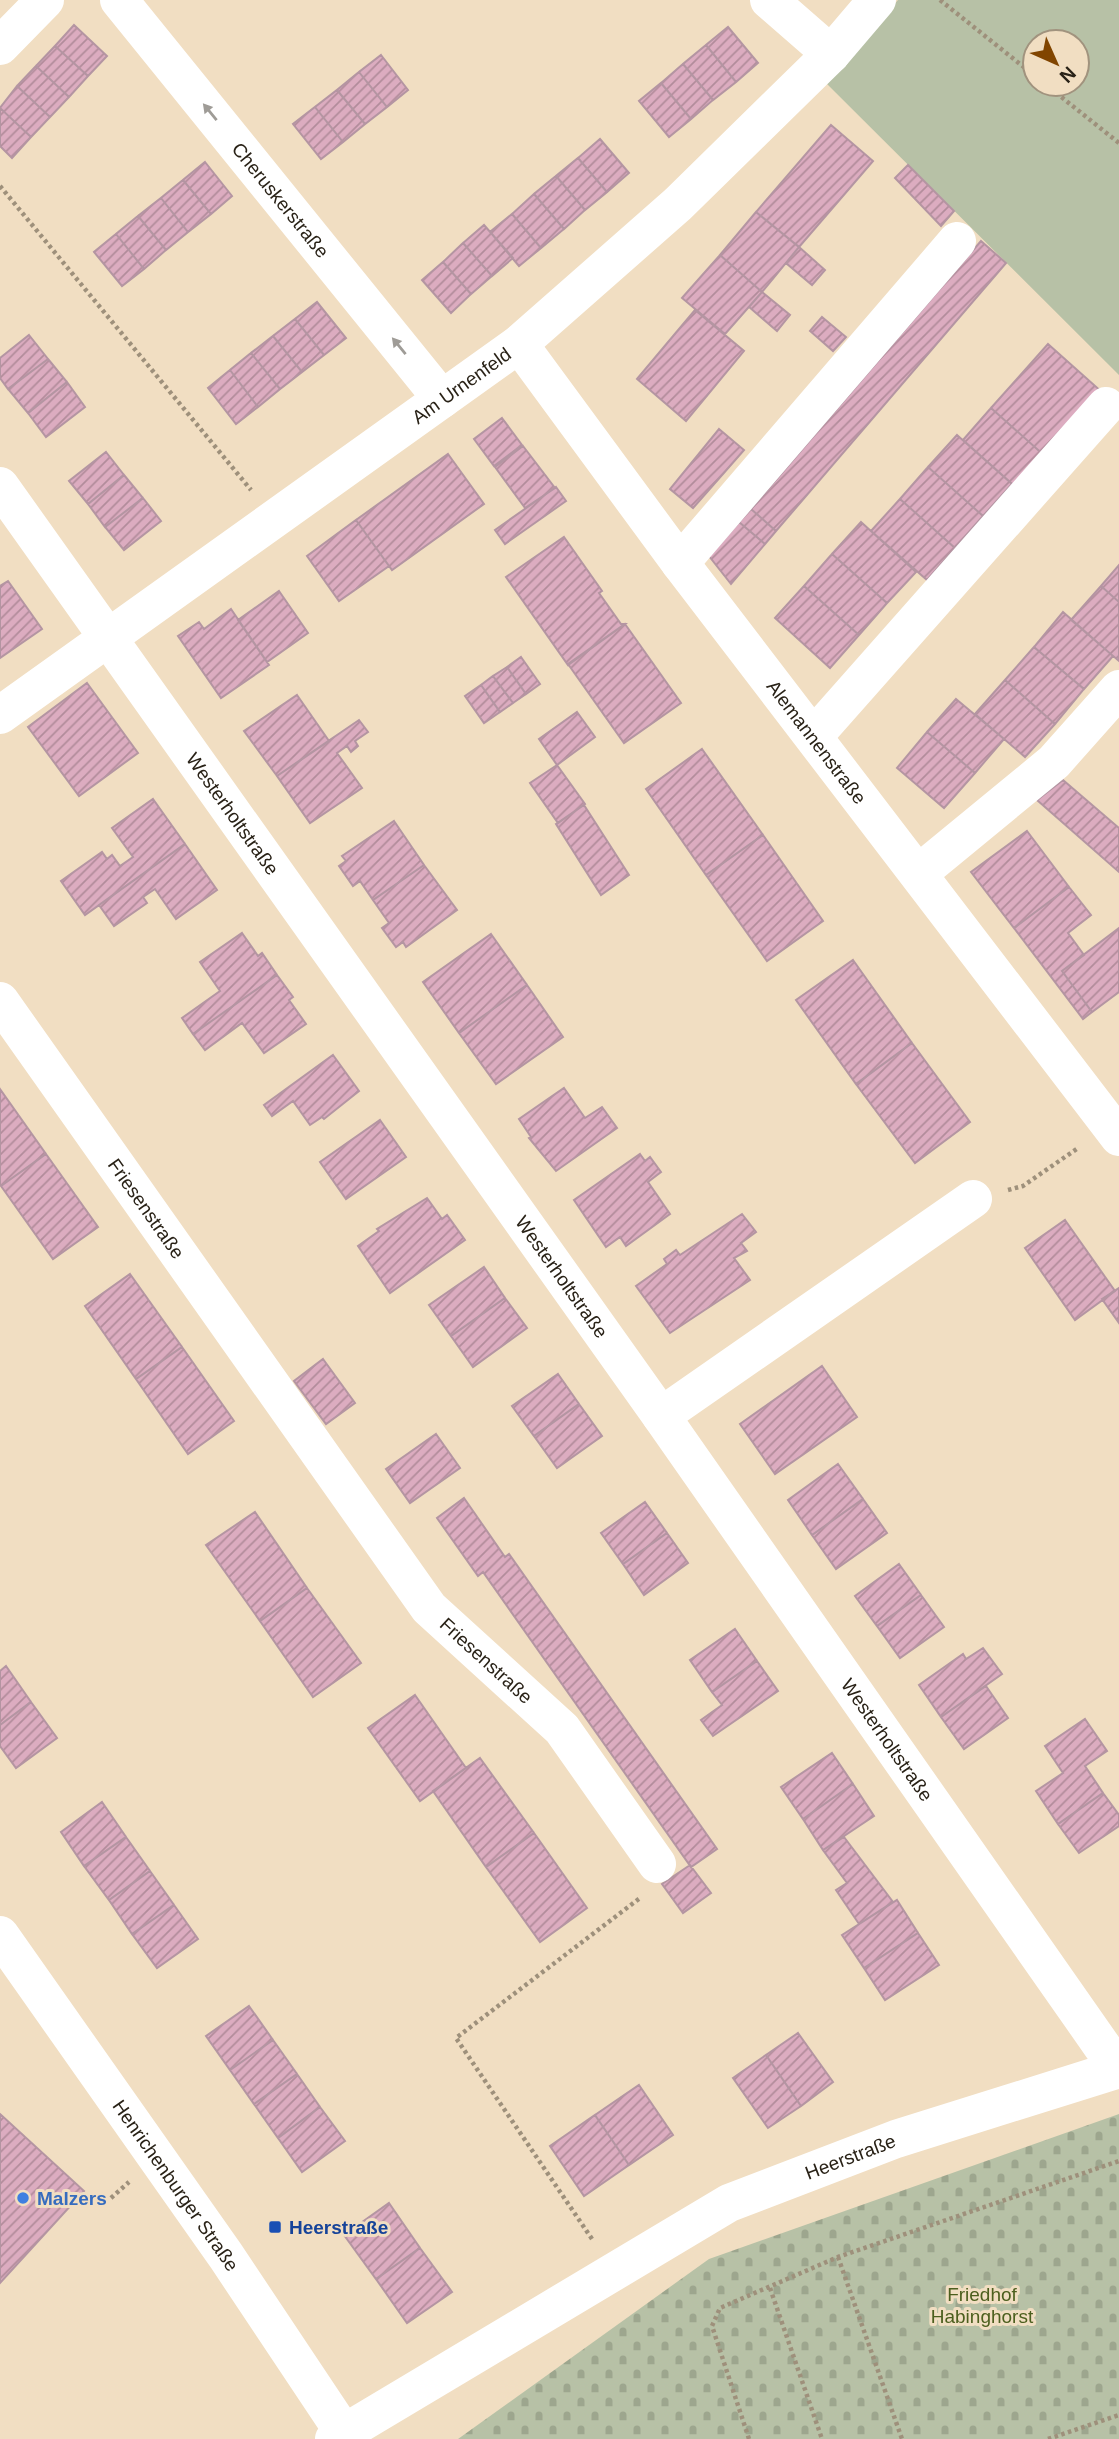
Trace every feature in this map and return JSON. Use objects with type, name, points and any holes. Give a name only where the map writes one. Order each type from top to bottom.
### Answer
[{"type":"street","points":[[0,46],[45,0]]},
{"type":"street","name":"Cheruskerstraße","points":[[119,0],[442,399]]},
{"type":"street","points":[[769,0],[831,54]]},
{"type":"street","name":"Am Urnenfeld","points":[[0,715],[519,344],[678,204],[831,54],[877,0]]},
{"type":"street","points":[[680,563],[957,241]]},
{"type":"street","name":"Alemannenstraße","points":[[519,344],[680,563],[919,873],[1112,1116]]},
{"type":"street","points":[[814,736],[1106,406]]},
{"type":"street","name":"Westerholtstraße","points":[[0,486],[661,1416],[1119,2069]]},
{"type":"street","points":[[919,873],[1055,762],[1119,689]]},
{"type":"street","name":"Friesenstraße","points":[[0,1001],[429,1608],[562,1728],[657,1864]]},
{"type":"street","points":[[661,1416],[974,1199]]},
{"type":"street","name":"Henrichenburger Straße","points":[[0,1935],[226,2256],[342,2437]]},
{"type":"street","name":"Heerstraße","points":[[342,2437],[729,2203],[897,2140],[1119,2069]]},
{"type":"path","points":[[940,0],[1021,65]]},
{"type":"path","points":[[1063,98],[1119,143]]},
{"type":"path","points":[[0,186],[274,518]]},
{"type":"path","points":[[974,1199],[1023,1186],[1112,1116]]},
{"type":"path","points":[[615,2272],[456,2038],[647,1892],[657,1864]]},
{"type":"path","points":[[749,2439],[712,2326],[720,2308],[838,2257],[1119,2161]]},
{"type":"path","points":[[838,2257],[902,2439]]},
{"type":"path","points":[[770,2288],[822,2439]]},
{"type":"path","points":[[1048,2439],[1119,2416]]},
{"type":"green space","points":[[898,0],[1119,0],[1119,375],[826,83]]},
{"type":"green space","name":"Friedhof Habinghorst","points":[[1119,2114],[1119,2439],[458,2439],[709,2259]]},
{"type":"building","points":[[74,25],[107,56],[88,76],[55,46]]},
{"type":"building","points":[[728,27],[758,63],[736,82],[706,45]]},
{"type":"building","points":[[706,45],[736,82],[713,100],[683,64]]},
{"type":"building","points":[[55,46],[88,76],[69,97],[36,66]]},
{"type":"building","points":[[381,55],[408,90],[387,107],[359,72]]},
{"type":"building","points":[[683,64],[713,100],[691,119],[661,83]]},
{"type":"building","points":[[36,66],[69,97],[50,117],[17,86]]},
{"type":"building","points":[[359,72],[387,107],[365,124],[337,90]]},
{"type":"building","points":[[661,83],[691,119],[669,137],[639,101]]},
{"type":"building","points":[[17,86],[50,117],[31,137],[0,108]]},
{"type":"building","points":[[337,90],[365,124],[343,142],[315,107]]},
{"type":"building","points":[[315,107],[343,142],[321,159],[293,124]]},
{"type":"building","points":[[0,108],[31,137],[12,158],[0,146]]},
{"type":"building","points":[[831,125],[873,161],[799,247],[756,212]]},
{"type":"building","points":[[600,139],[629,173],[607,192],[578,158]]},
{"type":"building","points":[[578,158],[607,192],[585,210],[556,176]]},
{"type":"building","points":[[205,162],[232,196],[211,214],[183,180]]},
{"type":"building","points":[[908,165],[954,211],[941,226],[895,178]]},
{"type":"building","points":[[556,176],[585,210],[564,229],[534,194]]},
{"type":"building","points":[[183,180],[211,214],[188,232],[161,198]]},
{"type":"building","points":[[534,194],[564,229],[541,248],[512,214]]},
{"type":"building","points":[[161,198],[188,232],[166,250],[138,216]]},
{"type":"building","points":[[756,212],[799,247],[762,292],[720,255]]},
{"type":"building","points":[[512,214],[541,248],[519,266],[490,232]]},
{"type":"building","points":[[138,216],[166,250],[144,269],[116,234]]},
{"type":"building","points":[[484,225],[513,258],[492,276],[463,243]]},
{"type":"building","points":[[116,234],[144,269],[122,286],[94,252]]},
{"type":"building","points":[[981,241],[1006,263],[776,531],[751,509]]},
{"type":"building","points":[[463,243],[492,276],[471,294],[443,262]]},
{"type":"building","points":[[799,247],[825,270],[812,285],[786,263]]},
{"type":"building","points":[[720,255],[762,292],[725,334],[682,298]]},
{"type":"building","points":[[443,262],[471,294],[451,313],[422,280]]},
{"type":"building","points":[[762,292],[790,315],[777,331],[749,307]]},
{"type":"building","points":[[317,302],[346,338],[324,355],[295,319]]},
{"type":"building","points":[[695,310],[744,351],[686,421],[637,379]]},
{"type":"building","points":[[822,317],[846,337],[833,351],[810,331]]},
{"type":"building","points":[[295,319],[324,355],[302,372],[273,336]]},
{"type":"building","points":[[29,335],[48,359],[8,389],[0,378],[0,358]]},
{"type":"building","points":[[273,336],[302,372],[280,389],[251,353]]},
{"type":"building","points":[[1048,344],[1103,393],[1046,457],[991,408]]},
{"type":"building","points":[[251,353],[280,389],[258,407],[230,370]]},
{"type":"building","points":[[48,359],[67,382],[28,413],[8,389]]},
{"type":"building","points":[[230,370],[258,407],[236,424],[208,388]]},
{"type":"building","points":[[67,382],[85,407],[46,437],[28,413]]},
{"type":"building","points":[[991,408],[1046,457],[1018,489],[963,440]]},
{"type":"building","points":[[502,418],[522,445],[494,466],[474,439]]},
{"type":"building","points":[[719,429],[744,450],[693,508],[670,489]]},
{"type":"building","points":[[957,435],[1012,484],[983,516],[928,467]]},
{"type":"building","points":[[523,446],[555,488],[525,508],[495,467]]},
{"type":"building","points":[[106,452],[124,475],[88,504],[69,481]]},
{"type":"building","points":[[448,454],[484,504],[392,570],[356,520]]},
{"type":"building","points":[[928,467],[983,516],[955,548],[900,499]]},
{"type":"building","points":[[124,475],[143,498],[105,527],[88,504]]},
{"type":"building","points":[[556,487],[566,501],[505,544],[495,530]]},
{"type":"building","points":[[143,498],[161,521],[124,550],[105,527]]},
{"type":"building","points":[[900,499],[955,548],[927,580],[871,531]]},
{"type":"building","points":[[751,509],[776,531],[765,544],[739,522]]},
{"type":"building","points":[[356,520],[389,566],[339,601],[307,556]]},
{"type":"building","points":[[739,522],[765,544],[731,584],[709,556]]},
{"type":"building","points":[[861,522],[916,572],[887,603],[832,554]]},
{"type":"building","points":[[564,537],[602,591],[599,593],[621,624],[625,624],[568,665],[506,577]]},
{"type":"building","points":[[832,554],[887,603],[859,635],[804,586]]},
{"type":"building","points":[[1119,565],[1119,602],[1101,586]]},
{"type":"building","points":[[8,581],[42,629],[0,658],[0,586]]},
{"type":"building","points":[[804,586],[859,635],[830,668],[775,618]]},
{"type":"building","points":[[1101,586],[1119,602],[1119,661],[1071,620]]},
{"type":"building","points":[[279,591],[308,633],[267,662],[238,620]]},
{"type":"building","points":[[231,609],[269,665],[221,698],[178,636],[199,622],[204,629]]},
{"type":"building","points":[[1063,612],[1113,656],[1084,689],[1034,647]]},
{"type":"building","points":[[625,624],[681,703],[624,743],[568,664]]},
{"type":"building","points":[[1034,647],[1084,689],[1055,724],[1005,680]]},
{"type":"building","points":[[521,657],[540,684],[526,694],[507,667]]},
{"type":"building","points":[[507,667],[526,694],[513,703],[493,676]]},
{"type":"building","points":[[493,676],[513,703],[500,712],[481,685]]},
{"type":"building","points":[[1005,680],[1055,724],[1025,757],[975,714]]},
{"type":"building","points":[[87,683],[138,753],[79,796],[28,727]]},
{"type":"building","points":[[481,685],[500,712],[484,723],[465,696]]},
{"type":"building","points":[[297,695],[329,741],[277,776],[244,731]]},
{"type":"building","points":[[956,699],[1004,739],[975,773],[927,732]]},
{"type":"building","points":[[577,712],[595,737],[557,765],[539,739]]},
{"type":"building","points":[[359,720],[368,732],[355,741],[358,746],[351,752],[347,746],[337,753],[362,788],[310,823],[277,776]]},
{"type":"building","points":[[927,732],[975,773],[944,808],[897,768]]},
{"type":"building","points":[[702,749],[763,835],[706,875],[646,789]]},
{"type":"building","points":[[557,765],[585,804],[558,823],[530,783]]},
{"type":"building","points":[[1063,780],[1119,828],[1119,872],[1037,800]]},
{"type":"building","points":[[153,799],[185,844],[85,915],[61,881],[102,852],[107,859],[112,855],[120,866],[133,857],[112,828]]},
{"type":"building","points":[[584,805],[629,875],[601,895],[556,824]]},
{"type":"building","points":[[394,821],[424,865],[373,900],[360,881],[353,886],[339,866],[346,861],[342,856]]},
{"type":"building","points":[[1027,831],[1069,887],[1014,928],[971,872]]},
{"type":"building","points":[[763,835],[823,921],[767,961],[706,875]]},
{"type":"building","points":[[185,844],[217,890],[176,919],[155,889],[143,897],[147,903],[114,926],[99,905]]},
{"type":"building","points":[[424,865],[457,910],[406,947],[403,942],[396,947],[382,928],[389,923],[373,900]]},
{"type":"building","points":[[1069,887],[1091,915],[1068,933],[1084,955],[1062,971],[1092,1012],[1083,1019],[1014,928]]},
{"type":"building","points":[[1119,928],[1119,992],[1092,1012],[1062,971]]},
{"type":"building","points":[[242,933],[258,956],[262,953],[277,975],[193,1034],[182,1018],[220,991],[200,962]]},
{"type":"building","points":[[491,934],[527,985],[459,1033],[423,982]]},
{"type":"building","points":[[853,960],[912,1043],[856,1084],[796,1000]]},
{"type":"building","points":[[277,975],[293,997],[289,1000],[306,1024],[264,1053],[242,1023],[205,1050],[193,1034]]},
{"type":"building","points":[[527,985],[563,1037],[496,1084],[459,1033]]},
{"type":"building","points":[[912,1043],[970,1122],[915,1163],[856,1084]]},
{"type":"building","points":[[333,1055],[359,1091],[324,1119],[322,1117],[310,1125],[293,1101],[272,1116],[264,1105]]},
{"type":"building","points":[[564,1088],[585,1118],[602,1107],[617,1128],[556,1171],[529,1138],[531,1137],[519,1119]]},
{"type":"building","points":[[0,1089],[46,1154],[1,1186],[0,1185]]},
{"type":"building","points":[[380,1120],[406,1157],[346,1199],[320,1162]]},
{"type":"building","points":[[46,1154],[98,1227],[53,1259],[1,1186]]},
{"type":"building","points":[[640,1154],[645,1161],[650,1157],[661,1172],[648,1182],[670,1214],[626,1246],[620,1237],[606,1247],[574,1200]]},
{"type":"building","points":[[427,1198],[442,1219],[447,1215],[465,1240],[390,1293],[358,1246],[379,1231],[377,1229]]},
{"type":"building","points":[[742,1214],[756,1232],[741,1243],[747,1251],[734,1258],[750,1280],[670,1333],[636,1286],[667,1264],[664,1259],[676,1250],[680,1255]]},
{"type":"building","points":[[1065,1220],[1115,1291],[1075,1320],[1025,1248]]},
{"type":"building","points":[[484,1267],[505,1298],[451,1336],[429,1305]]},
{"type":"building","points":[[130,1274],[182,1347],[136,1379],[85,1306]]},
{"type":"building","points":[[1119,1288],[1119,1323],[1102,1299]]},
{"type":"building","points":[[505,1298],[527,1328],[473,1367],[451,1336]]},
{"type":"building","points":[[182,1347],[234,1421],[188,1454],[136,1379]]},
{"type":"building","points":[[323,1359],[355,1403],[326,1424],[294,1381]]},
{"type":"building","points":[[822,1366],[857,1417],[775,1474],[740,1424]]},
{"type":"building","points":[[558,1374],[579,1404],[534,1436],[512,1406]]},
{"type":"building","points":[[579,1404],[602,1436],[557,1468],[534,1436]]},
{"type":"building","points":[[436,1434],[460,1468],[410,1503],[386,1469]]},
{"type":"building","points":[[838,1464],[863,1499],[812,1535],[788,1500]]},
{"type":"building","points":[[464,1498],[505,1557],[509,1554],[717,1849],[691,1867],[483,1572],[478,1576],[437,1518]]},
{"type":"building","points":[[863,1499],[887,1533],[836,1569],[812,1535]]},
{"type":"building","points":[[645,1502],[667,1533],[623,1564],[601,1533]]},
{"type":"building","points":[[255,1512],[307,1588],[260,1621],[206,1545]]},
{"type":"building","points":[[667,1533],[688,1563],[644,1595],[623,1564]]},
{"type":"building","points":[[899,1564],[921,1595],[877,1626],[855,1596]]},
{"type":"building","points":[[307,1588],[361,1663],[313,1697],[260,1621]]},
{"type":"building","points":[[921,1595],[944,1627],[900,1658],[877,1626]]},
{"type":"building","points":[[735,1629],[757,1661],[712,1692],[690,1660]]},
{"type":"building","points":[[983,1648],[1002,1674],[941,1717],[919,1685],[963,1654],[966,1659]]},
{"type":"building","points":[[757,1661],[778,1691],[713,1736],[701,1720],[722,1705],[712,1692]]},
{"type":"building","points":[[6,1666],[31,1702],[0,1725],[0,1671]]},
{"type":"building","points":[[986,1686],[1008,1718],[964,1749],[941,1717]]},
{"type":"building","points":[[415,1695],[466,1768],[420,1801],[368,1728]]},
{"type":"building","points":[[31,1702],[57,1738],[16,1768],[0,1746],[0,1725]]},
{"type":"building","points":[[1085,1719],[1107,1751],[1085,1766],[1103,1793],[1058,1824],[1036,1791],[1063,1773],[1045,1746]]},
{"type":"building","points":[[832,1753],[853,1784],[803,1819],[781,1787]]},
{"type":"building","points":[[480,1758],[534,1833],[486,1867],[433,1791]]},
{"type":"building","points":[[853,1784],[874,1816],[823,1850],[803,1819]]},
{"type":"building","points":[[1103,1793],[1119,1815],[1119,1826],[1079,1853],[1058,1824]]},
{"type":"building","points":[[102,1802],[126,1837],[84,1866],[61,1832]]},
{"type":"building","points":[[534,1833],[587,1908],[540,1942],[486,1867]]},
{"type":"building","points":[[126,1837],[150,1871],[109,1900],[84,1866]]},
{"type":"building","points":[[844,1837],[893,1902],[859,1924],[836,1890],[847,1883],[823,1850]]},
{"type":"building","points":[[690,1865],[711,1893],[683,1913],[662,1884]]},
{"type":"building","points":[[150,1871],[174,1905],[132,1934],[109,1900]]},
{"type":"building","points":[[897,1900],[918,1933],[864,1968],[842,1935]]},
{"type":"building","points":[[174,1905],[198,1939],[157,1968],[132,1934]]},
{"type":"building","points":[[918,1933],[939,1965],[885,2000],[864,1968]]},
{"type":"building","points":[[249,2006],[273,2040],[230,2070],[206,2036]]},
{"type":"building","points":[[798,2033],[833,2082],[801,2106],[766,2055]]},
{"type":"building","points":[[273,2040],[297,2074],[254,2104],[230,2070]]},
{"type":"building","points":[[766,2055],[801,2106],[768,2128],[733,2078]]},
{"type":"building","points":[[297,2074],[320,2107],[278,2138],[254,2104]]},
{"type":"building","points":[[639,2085],[673,2135],[629,2165],[595,2115]]},
{"type":"building","points":[[320,2107],[345,2141],[302,2172],[278,2138]]},
{"type":"building","points":[[0,2114],[84,2191],[0,2283]]},
{"type":"building","points":[[595,2115],[629,2165],[584,2196],[550,2146]]},
{"type":"building","points":[[389,2203],[420,2248],[376,2279],[344,2235]]},
{"type":"building","points":[[420,2248],[452,2292],[407,2323],[376,2279]]},
{"type":"place","name":"Malzers","points":[[23,2198]]},
{"type":"place","name":"Heerstraße","points":[[275,2227]]}]
